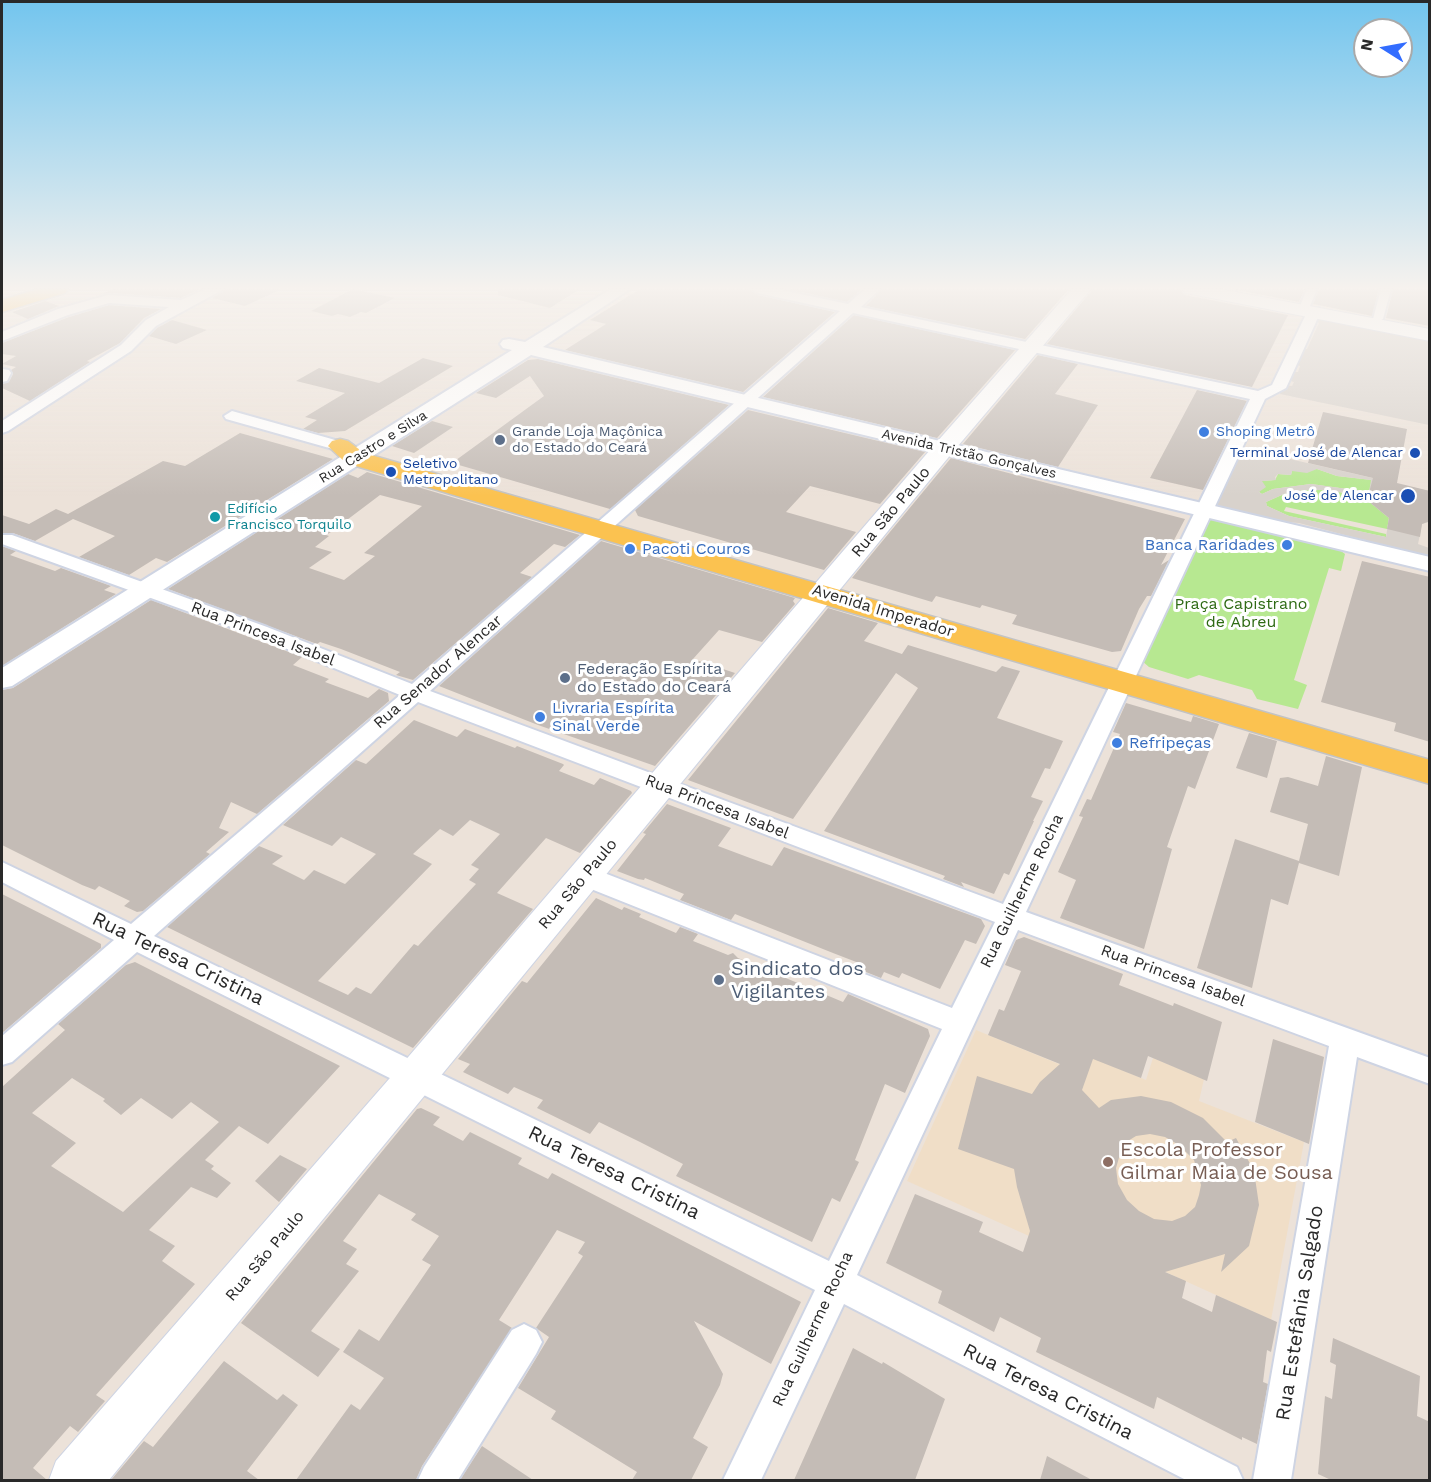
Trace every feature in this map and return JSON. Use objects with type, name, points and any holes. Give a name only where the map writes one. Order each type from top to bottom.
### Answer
[{"type":"main road","name":"Rua São Paulo","points":[[75,1480],[418,1076],[944,448],[1023,358]]},
{"type":"main road","name":"Avenida Imperador","points":[[355,451],[1126,675],[1430,772]]},
{"type":"main road","name":"Avenida Imperador","points":[[1126,675],[1430,754]]},
{"type":"street","points":[[3,424],[110,358]]},
{"type":"street","name":"Rua Castro e Silva","points":[[355,451],[499,358]]},
{"type":"street","name":"Rua Castro e Silva","points":[[2,680],[145,591],[499,358]]},
{"type":"street","name":"Avenida Tristão Gonçalves","points":[[568,358],[1204,508],[1430,564]]},
{"type":"street","name":"Rua Senador Alencar","points":[[2,1053],[794,358]]},
{"type":"street","points":[[1080,358],[1259,396]]},
{"type":"street","name":"Rua Guilherme Rocha","points":[[742,1480],[1204,508],[1259,396],[1278,388],[1290,358]]},
{"type":"street","name":"Avenida Imperador","points":[[232,416],[355,451]]},
{"type":"street","name":"Rua Princesa Isabel","points":[[6,539],[260,631],[415,693],[1010,917],[1430,1071]]},
{"type":"street","name":"Rua Teresa Cristina","points":[[2,871],[835,1282],[1224,1480]]},
{"type":"street","points":[[585,876],[958,1023]]},
{"type":"street","name":"Rua Estefânia Salgado","points":[[1272,1480],[1346,1039]]},
{"type":"street","points":[[437,1480],[524,1342]]},
{"type":"shaded area","points":[[1299,358],[1429,358],[1429,425],[1280,394],[1284,385],[1292,386],[1294,382],[1290,381],[1300,366],[1296,365]]},
{"type":"shaded area","points":[[1242,448],[1429,491],[1429,522],[1422,524],[1418,544],[1429,548],[1429,557],[1299,523],[1275,521],[1221,508],[1216,503]],"holes":[[[1317,469],[1337,476],[1371,480],[1369,492],[1311,484],[1273,489],[1262,494],[1259,492],[1266,487],[1262,481],[1276,480],[1275,477],[1278,474],[1291,475],[1292,471],[1307,473]],[[1304,490],[1329,490],[1363,497],[1389,518],[1386,537],[1289,516],[1267,506],[1266,502],[1284,494]]]},
{"type":"shaded area","name":"Escola Professor Gilmar Maia de Sousa","points":[[976,1030],[1086,1075],[1093,1058],[1146,1080],[1153,1058],[1204,1079],[1199,1101],[1304,1142],[1271,1320],[1038,1214],[1029,1236],[907,1181]]},
{"type":"green space","points":[[1317,469],[1337,476],[1372,480],[1369,492],[1311,484],[1273,489],[1262,494],[1259,492],[1262,481],[1275,480],[1278,474],[1291,475],[1292,471]]},
{"type":"green space","points":[[1304,490],[1329,490],[1364,497],[1389,518],[1387,529],[1286,507],[1284,511],[1386,534],[1386,537],[1289,516],[1267,506],[1266,502],[1284,494]]},
{"type":"green space","name":"Praça Capistrano de Abreu","points":[[1216,519],[1337,548],[1345,554],[1341,571],[1329,568],[1294,680],[1307,685],[1298,709],[1257,699],[1252,690],[1199,675],[1188,679],[1149,667],[1142,661],[1208,520]]},
{"type":"building","points":[[12,358],[92,358],[87,361],[90,362],[30,401],[2,388],[2,384],[9,382],[13,374],[11,370],[16,367],[2,364]]},
{"type":"building","points":[[423,358],[453,366],[345,431],[318,433],[303,429],[317,420],[305,417],[345,393],[296,381],[319,368],[379,383]]},
{"type":"building","points":[[600,358],[782,358],[743,392]]},
{"type":"building","points":[[806,358],[1008,358],[937,438],[763,397]]},
{"type":"building","points":[[1035,358],[1052,358],[1078,364],[1055,394],[1098,405],[1058,467],[963,444]]},
{"type":"building","points":[[1115,358],[1266,358],[1252,387]]},
{"type":"building","points":[[538,359],[729,405],[610,509],[452,463],[544,396],[530,376],[496,398],[476,393],[528,360]]},
{"type":"building","name":"Shoping Metrô","points":[[1197,390],[1247,401],[1203,490],[1150,478]]},
{"type":"building","points":[[748,410],[925,452],[880,504],[810,486],[786,512],[856,532],[824,570],[638,516],[635,510]]},
{"type":"building","points":[[1323,412],[1407,429],[1397,483],[1430,491],[1430,521],[1422,524],[1420,537],[1387,529],[1389,518],[1367,500],[1373,478],[1308,463]]},
{"type":"building","points":[[432,421],[453,427],[414,453],[392,446]]},
{"type":"building","points":[[240,433],[333,459],[167,562],[156,558],[129,575],[79,557],[115,536],[73,519],[35,541],[13,533],[2,533],[2,515],[29,524],[56,509],[68,514],[163,461],[185,466]]},
{"type":"building","points":[[951,458],[1185,519],[1161,565],[1169,560],[1151,596],[1147,596],[1139,609],[1121,651],[1112,652],[1012,624],[1017,615],[982,605],[980,608],[936,596],[932,602],[852,578]]},
{"type":"building","points":[[367,472],[580,535],[565,547],[554,544],[520,573],[532,577],[413,680],[396,675],[400,672],[341,649],[320,642],[317,644],[168,589],[348,474],[358,478]],"holes":[[[380,495],[422,506],[364,553],[375,556],[344,580],[309,568],[332,552],[315,547],[329,536],[326,535]]]},
{"type":"building","points":[[601,541],[795,598],[793,601],[795,604],[762,642],[719,630],[693,659],[735,673],[655,766],[538,725],[439,686]]},
{"type":"building","points":[[2,546],[16,551],[10,555],[55,571],[61,568],[111,586],[104,590],[116,594],[2,666]]},
{"type":"building","points":[[1362,561],[1430,577],[1430,742],[1394,731],[1396,723],[1321,702]]},
{"type":"building","points":[[151,600],[302,657],[293,665],[329,679],[325,682],[368,698],[379,689],[388,693],[389,701],[257,814],[231,802],[219,828],[229,832],[206,852],[210,854],[143,911],[137,912],[124,906],[130,901],[99,886],[95,890],[82,885],[2,845],[2,690],[13,688]]},
{"type":"building","points":[[828,608],[878,623],[864,641],[902,654],[908,645],[996,672],[1002,666],[1020,671],[997,718],[1063,741],[1050,769],[1045,768],[1031,797],[1043,801],[1034,821],[1009,875],[1004,873],[994,894],[961,882],[964,887],[943,879],[945,876],[824,831],[918,688],[896,673],[793,819],[688,780]]},
{"type":"building","points":[[1126,703],[1191,722],[1193,716],[1219,724],[1195,789],[1188,786],[1167,847],[1172,849],[1144,949],[1060,918],[1076,880],[1058,872],[1083,817],[1079,816],[1087,799],[1091,800],[1120,734],[1113,732]]},
{"type":"building","points":[[414,720],[457,737],[465,729],[515,748],[517,746],[563,764],[559,771],[594,785],[600,778],[632,793],[580,853],[546,838],[497,893],[533,909],[413,1048],[167,927],[259,846],[283,856],[272,864],[304,880],[314,870],[345,884],[376,854],[341,837],[332,846],[283,825],[356,760],[366,764]],"holes":[[[470,820],[500,834],[471,865],[479,869],[469,880],[476,884],[418,946],[414,944],[371,994],[356,987],[348,995],[318,981],[432,864],[413,854],[440,829],[453,836]]]},
{"type":"building","points":[[1249,733],[1277,741],[1267,778],[1236,768]]},
{"type":"building","points":[[1326,756],[1362,767],[1339,876],[1299,863],[1288,905],[1271,899],[1252,988],[1197,968],[1235,839],[1299,861],[1308,824],[1270,812],[1280,778],[1288,777],[1318,786]]},
{"type":"building","points":[[667,804],[731,828],[718,846],[772,866],[784,847],[981,919],[985,926],[976,944],[965,940],[940,989],[902,973],[899,978],[884,972],[881,978],[861,970],[864,965],[735,914],[731,920],[680,900],[684,894],[645,878],[644,880],[638,879],[617,871],[646,834],[643,833]]},
{"type":"building","points":[[2,894],[101,944],[101,948],[2,1033]]},
{"type":"building","points":[[596,898],[622,910],[624,907],[641,914],[639,917],[676,933],[680,927],[698,934],[693,941],[728,955],[733,953],[738,958],[843,1002],[848,994],[928,1029],[930,1036],[905,1093],[885,1084],[855,1160],[859,1162],[840,1202],[832,1198],[812,1242],[676,1176],[683,1164],[599,1122],[590,1134],[537,1108],[543,1100],[514,1087],[508,1094],[463,1072],[470,1064],[458,1059],[522,981],[527,983]]},
{"type":"building","points":[[1024,937],[1123,974],[1119,985],[1222,1022],[1207,1081],[1148,1056],[1141,1078],[1093,1059],[1082,1090],[1099,1108],[1111,1100],[1141,1096],[1171,1102],[1203,1118],[1227,1142],[1236,1138],[1254,1171],[1259,1205],[1249,1246],[1221,1272],[1225,1254],[1165,1272],[1186,1281],[1182,1298],[1212,1312],[1216,1295],[1277,1322],[1271,1352],[1267,1350],[1263,1382],[1268,1384],[1257,1444],[1242,1437],[1242,1440],[1157,1397],[1154,1409],[1036,1352],[1041,1338],[1000,1317],[994,1332],[938,1303],[942,1291],[886,1263],[915,1194],[983,1222],[979,1232],[1023,1252],[1030,1231],[1014,1169],[958,1149],[977,1076],[1032,1094],[1040,1082],[1060,1064],[988,1035],[999,1009],[1004,1011],[1021,971],[1005,965],[1016,940]],"holes":[[[1150,1134],[1165,1137],[1179,1145],[1194,1160],[1201,1185],[1195,1207],[1185,1216],[1172,1221],[1154,1219],[1139,1211],[1127,1200],[1118,1184],[1116,1168],[1123,1144],[1136,1136]]]},
{"type":"building","points":[[135,962],[340,1066],[268,1144],[239,1126],[205,1160],[214,1166],[211,1169],[231,1183],[217,1198],[191,1187],[149,1230],[175,1246],[162,1261],[195,1284],[96,1395],[105,1401],[78,1432],[70,1426],[33,1468],[47,1480],[2,1480],[2,1087],[65,1030],[58,1024],[126,965]],"holes":[[[72,1078],[105,1099],[103,1101],[121,1115],[141,1098],[172,1119],[191,1102],[219,1122],[123,1212],[51,1166],[76,1143],[32,1113]]]},
{"type":"building","points":[[1273,1039],[1324,1057],[1309,1144],[1255,1122]]},
{"type":"building","points":[[421,1108],[440,1117],[433,1125],[463,1141],[470,1132],[522,1158],[518,1164],[548,1179],[552,1173],[801,1302],[771,1364],[694,1321],[723,1374],[720,1385],[693,1438],[708,1447],[691,1480],[632,1480],[637,1472],[551,1419],[556,1411],[518,1388],[549,1337],[536,1328],[583,1256],[578,1253],[585,1242],[557,1230],[499,1320],[512,1328],[422,1466],[416,1480],[296,1480],[351,1404],[360,1410],[384,1378],[343,1352],[359,1329],[379,1341],[431,1265],[422,1260],[439,1236],[411,1220],[416,1214],[379,1194],[343,1241],[357,1249],[346,1264],[359,1271],[311,1331],[340,1349],[318,1377],[241,1323],[417,1109]]},
{"type":"building","points":[[280,1155],[307,1169],[279,1202],[255,1181]]},
{"type":"building","points":[[1333,1338],[1420,1376],[1417,1416],[1430,1422],[1430,1480],[1331,1480],[1318,1474],[1325,1396],[1332,1399],[1336,1365],[1330,1362]]},
{"type":"building","points":[[853,1348],[882,1364],[883,1362],[945,1399],[915,1480],[794,1480]]},
{"type":"building","points":[[224,1361],[277,1400],[283,1394],[298,1405],[247,1471],[259,1480],[111,1480],[144,1441],[153,1447]]},
{"type":"building","points":[[482,1446],[533,1480],[460,1480]]},
{"type":"building","points":[[1047,1456],[1092,1480],[1040,1480]]},
{"type":"place","name":"Shoping Metrô","points":[[1204,432]]},
{"type":"place","name":"Grande Loja Maçônica do Estado do Ceará","points":[[500,440]]},
{"type":"place","name":"Terminal José de Alencar","points":[[1415,453]]},
{"type":"place","name":"Seletivo Metropolitano","points":[[391,472]]},
{"type":"place","name":"José de Alencar","points":[[1408,496]]},
{"type":"place","name":"Edifício Francisco Torquilo","points":[[215,517]]},
{"type":"place","name":"Banca Raridades","points":[[1287,545]]},
{"type":"place","name":"Pacoti Couros","points":[[630,549]]},
{"type":"place","name":"Federação Espírita do Estado do Ceará","points":[[565,678]]},
{"type":"place","name":"Livraria Espírita Sinal Verde","points":[[540,717]]},
{"type":"place","name":"Refripeças","points":[[1117,743]]},
{"type":"place","name":"Sindicato dos Vigilantes","points":[[719,980]]},
{"type":"place","name":"Escola Professor Gilmar Maia de Sousa","points":[[1108,1162]]}]
